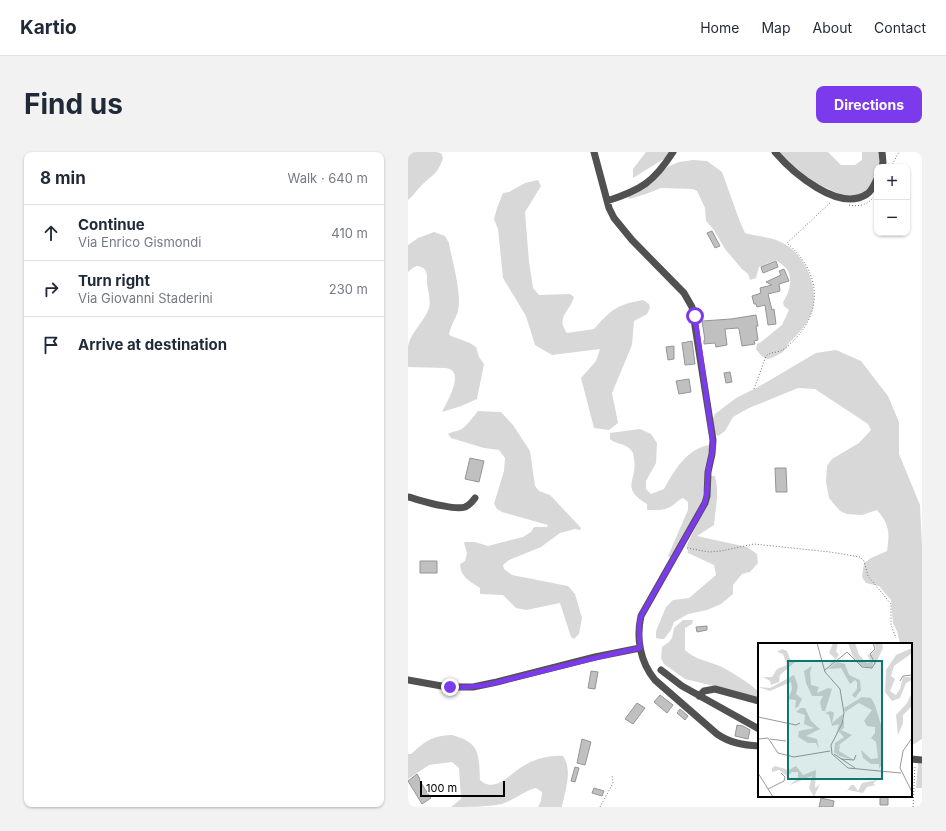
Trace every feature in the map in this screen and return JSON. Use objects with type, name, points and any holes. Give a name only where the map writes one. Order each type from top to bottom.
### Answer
[{"type":"street","points":[[594,152],[607,201],[616,221],[632,240],[684,293],[690,302],[694,312],[713,447],[708,472],[706,501],[641,616],[639,625],[640,648],[645,665],[655,680],[717,734],[732,743],[758,746]]},
{"type":"street","points":[[607,201],[629,194],[644,186],[661,170],[673,152]]},
{"type":"street","points":[[775,152],[789,167],[816,187],[836,197],[859,198],[868,194],[874,186]]},
{"type":"street","points":[[882,152],[883,164]]},
{"type":"street","points":[[408,497],[450,507],[463,508],[470,504],[475,498]]},
{"type":"street","points":[[408,680],[447,687],[470,687],[640,648]]},
{"type":"street","points":[[661,670],[682,686],[758,728]]},
{"type":"street","points":[[699,696],[704,691],[715,689],[758,701]]},
{"type":"path","points":[[893,164],[899,152]]},
{"type":"path","points":[[754,389],[766,356],[780,351],[789,345],[806,324],[813,310],[815,295],[810,274],[803,259],[787,243],[836,197]]},
{"type":"path","points":[[680,548],[709,552],[754,544],[830,552],[860,557],[864,560],[868,576],[891,604],[890,625],[896,638]]},
{"type":"path","points":[[913,807],[916,760]]},
{"type":"path","points":[[600,807],[613,783],[612,775]]},
{"type":"shaded area","points":[[408,152],[436,152],[441,153],[443,158],[437,171],[408,200]]},
{"type":"shaded area","points":[[646,152],[670,152],[667,157],[633,178],[633,169]]},
{"type":"shaded area","points":[[778,152],[828,152],[841,165],[855,165],[862,160],[862,152],[880,152],[880,164],[874,164],[874,179],[867,192],[858,196],[844,196],[809,180]]},
{"type":"shaded area","points":[[693,160],[707,161],[722,172],[745,233],[773,239],[788,246],[801,259],[810,277],[814,296],[811,314],[807,322],[784,351],[772,358],[764,358],[756,349],[757,344],[782,325],[789,310],[784,306],[783,302],[789,291],[790,283],[786,268],[776,260],[759,267],[756,278],[750,280],[748,274],[725,249],[714,230],[706,221],[705,208],[697,191],[693,189],[661,188],[629,199],[628,196],[669,166],[679,162]]},
{"type":"shaded area","points":[[538,180],[541,186],[525,212],[529,262],[533,288],[539,295],[570,294],[574,297],[564,315],[562,323],[567,333],[594,329],[610,312],[620,306],[643,300],[649,304],[650,308],[647,314],[634,321],[632,345],[612,393],[618,423],[609,430],[594,428],[581,378],[596,361],[600,349],[552,355],[535,345],[526,316],[503,278],[498,229],[494,219],[497,208],[503,193],[509,192],[525,183]]},
{"type":"shaded area","points":[[434,232],[445,236],[449,243],[458,286],[458,311],[449,334],[476,347],[479,357],[484,364],[477,399],[442,412],[451,394],[455,380],[455,375],[452,370],[446,368],[408,367],[409,341],[427,313],[430,302],[427,274],[425,270],[417,266],[408,272],[408,245],[418,238]]},
{"type":"shaded area","points":[[836,350],[861,361],[888,396],[899,422],[899,454],[920,505],[922,545],[922,739],[912,745],[912,643],[900,643],[897,631],[893,623],[891,600],[879,586],[866,583],[862,577],[864,563],[887,551],[888,529],[877,510],[862,515],[847,514],[840,511],[829,498],[826,482],[827,466],[832,459],[859,443],[871,430],[868,424],[815,389],[798,388],[749,408],[733,417],[725,431],[718,436],[714,433],[712,420],[715,414],[736,398],[816,353]]},
{"type":"shaded area","points":[[478,411],[501,412],[513,425],[530,451],[535,486],[539,491],[550,495],[581,528],[580,530],[575,529],[560,533],[541,547],[509,560],[503,565],[504,569],[512,575],[568,586],[575,594],[582,618],[579,634],[574,639],[571,637],[560,603],[526,610],[516,608],[503,595],[480,594],[480,588],[467,579],[462,573],[460,564],[465,561],[467,553],[465,542],[475,542],[488,546],[523,537],[531,532],[534,527],[547,527],[548,525],[502,512],[497,509],[494,504],[504,471],[505,458],[499,450],[484,448],[451,438],[448,434],[463,428]]},
{"type":"shaded area","points":[[640,429],[651,434],[657,443],[656,463],[646,481],[646,489],[651,494],[664,489],[672,475],[688,455],[702,447],[710,445],[702,504],[671,558],[668,556],[688,510],[688,502],[683,498],[672,506],[664,509],[647,510],[647,504],[634,493],[632,488],[635,467],[633,453],[628,447],[610,439],[610,433]]},
{"type":"shaded area","points":[[711,476],[715,476],[717,487],[714,525],[697,536],[747,547],[757,554],[758,563],[750,572],[742,574],[733,585],[733,594],[721,604],[707,610],[688,614],[674,622],[671,630],[664,639],[656,638],[656,631],[666,607],[673,600],[689,598],[716,575],[714,565],[688,553],[687,545],[710,497]]},
{"type":"shaded area","points":[[683,620],[693,620],[692,624],[685,628],[685,650],[693,656],[722,667],[741,678],[758,691],[758,698],[685,679],[664,664],[661,658],[662,647],[672,638],[674,628]]},
{"type":"shaded area","points":[[452,735],[462,738],[472,744],[477,753],[480,780],[491,785],[497,784],[532,761],[547,757],[563,756],[566,762],[568,774],[562,807],[538,807],[541,801],[542,792],[536,788],[502,804],[451,807],[461,799],[459,768],[452,762],[429,765],[408,779],[408,754],[411,754],[429,740]]},
{"type":"shaded area","points":[[918,763],[922,764],[922,788],[916,788]]},
{"type":"building","points":[[712,231],[720,246],[715,248],[707,233]]},
{"type":"building","points":[[776,261],[778,267],[763,273],[761,267]]},
{"type":"building","points":[[784,269],[789,281],[779,284],[780,291],[768,294],[772,310],[774,309],[776,324],[768,325],[765,305],[757,307],[756,304],[754,304],[752,296],[761,293],[760,288],[772,285],[766,282],[781,275],[779,271]]},
{"type":"building","points":[[756,315],[758,340],[754,341],[755,344],[742,346],[738,328],[725,329],[727,345],[716,347],[715,343],[704,344],[705,340],[702,321],[731,319]]},
{"type":"building","points":[[692,341],[695,364],[685,365],[682,343]]},
{"type":"building","points":[[674,346],[674,359],[668,360],[666,347]]},
{"type":"building","points":[[730,372],[732,382],[726,383],[724,373]]},
{"type":"building","points":[[689,379],[691,392],[679,394],[676,381]]},
{"type":"building","points":[[470,458],[484,461],[479,482],[465,479]]},
{"type":"building","points":[[775,468],[786,468],[787,492],[776,492]]},
{"type":"building","points":[[420,561],[437,561],[437,573],[420,573]]},
{"type":"building","points":[[707,626],[707,630],[697,632],[696,627]]},
{"type":"building","points":[[591,671],[598,672],[595,689],[588,688]]},
{"type":"building","points":[[660,695],[673,705],[667,713],[654,702]]},
{"type":"building","points":[[637,703],[645,708],[633,724],[625,719]]},
{"type":"building","points":[[680,709],[688,716],[685,720],[677,713]]},
{"type":"building","points":[[737,725],[743,726],[750,730],[748,739],[735,736]]},
{"type":"building","points":[[582,739],[591,742],[585,765],[577,763]]},
{"type":"building","points":[[575,767],[579,768],[575,782],[571,781]]},
{"type":"building","points":[[417,774],[420,779],[419,780],[431,798],[422,804],[408,781]]},
{"type":"building","points":[[594,788],[604,791],[602,796],[592,793]]},
{"type":"building","points":[[880,797],[888,797],[888,805],[880,805]]},
{"type":"building","points":[[821,798],[834,801],[833,807],[819,807]]},
{"type":"route","points":[[450,687],[458,688],[497,682],[640,648],[639,625],[641,616],[704,505],[707,497],[707,480],[713,440],[695,316]]}]
